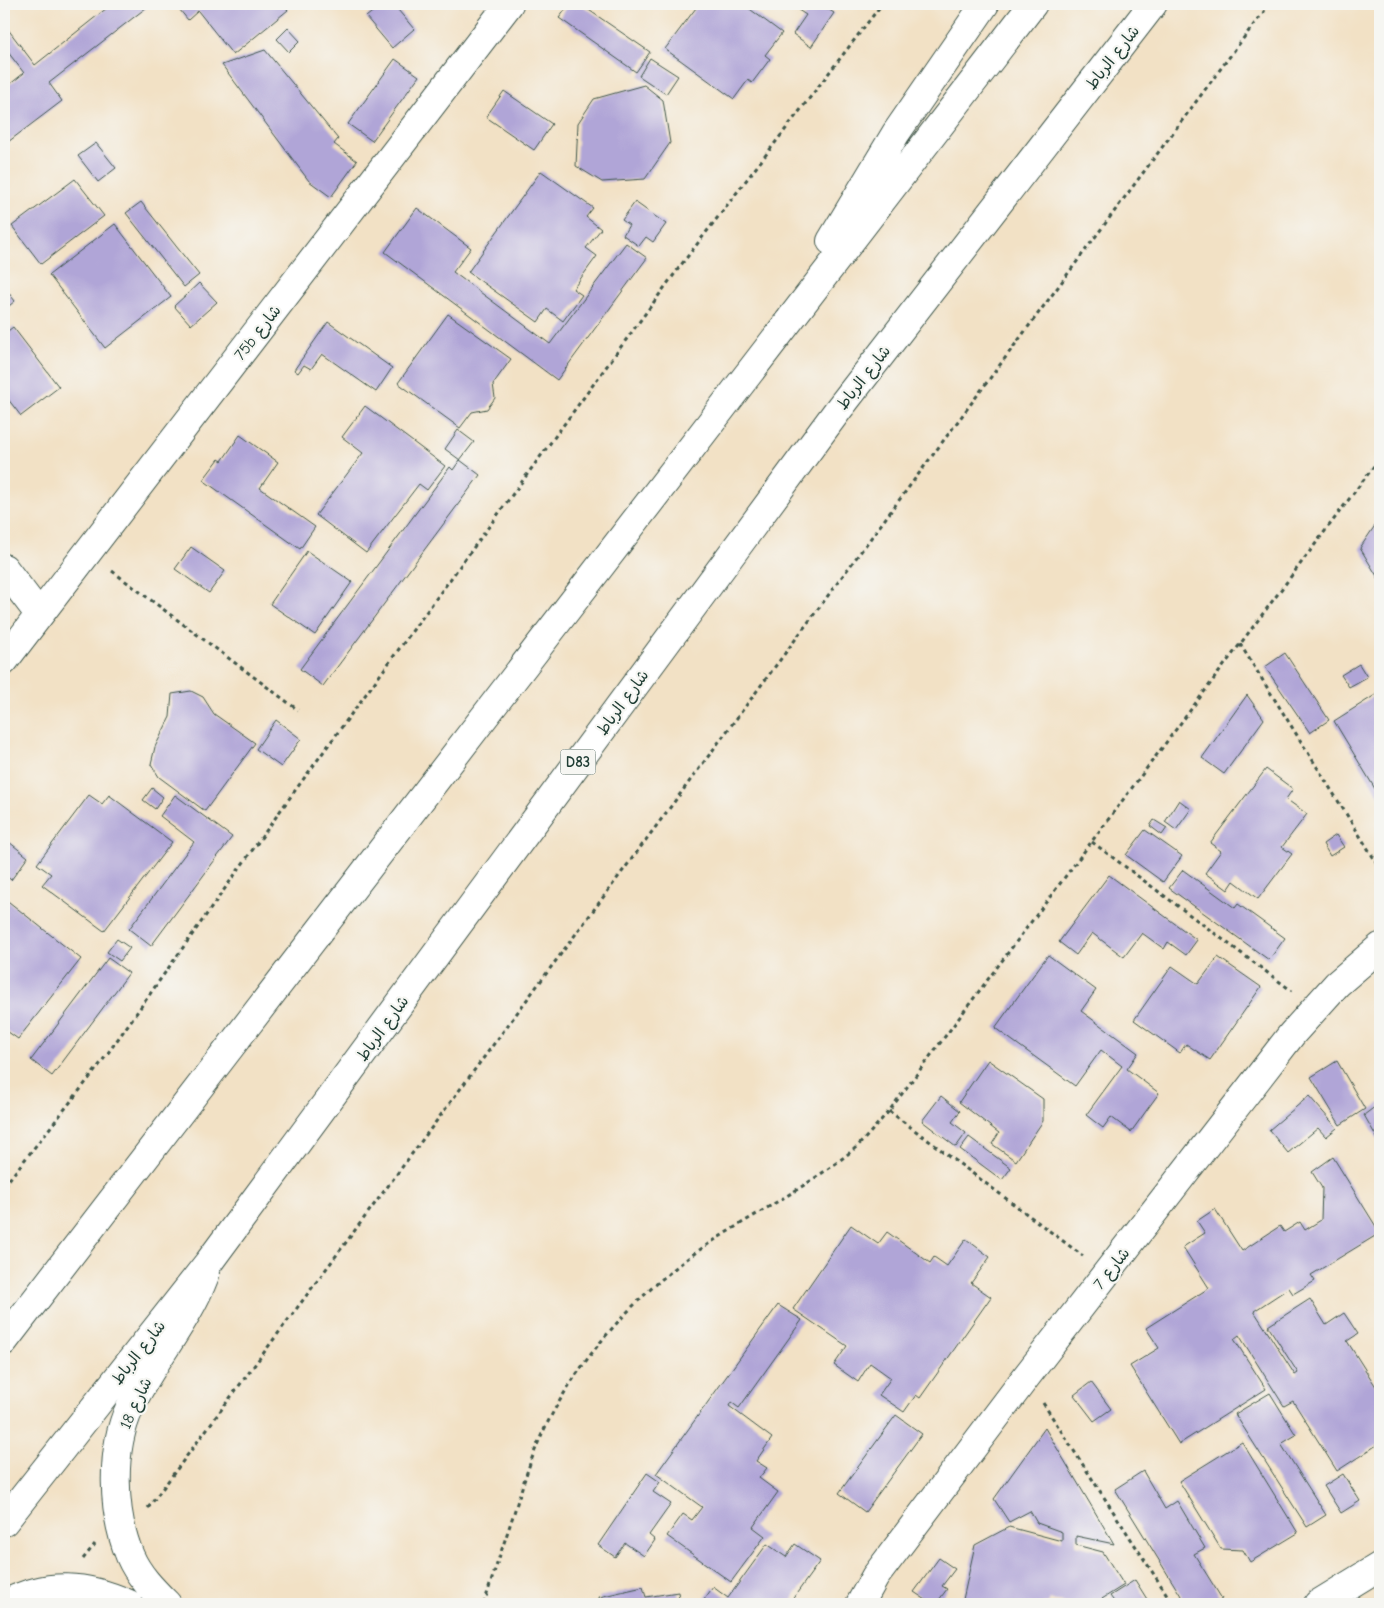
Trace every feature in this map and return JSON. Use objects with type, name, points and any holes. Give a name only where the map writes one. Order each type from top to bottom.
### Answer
[{"type":"main road","name":"75b شارع","points":[[4,660],[509,4]]},
{"type":"main road","points":[[767,349],[896,133],[985,4]]},
{"type":"main road","points":[[4,1341],[1033,4]]},
{"type":"main road","name":"شارع الرباط","points":[[4,1522],[209,1262],[838,410],[1153,4]]},
{"type":"main road","points":[[4,568],[40,614]]},
{"type":"main road","name":"شارع 7","points":[[860,1604],[866,1589],[1026,1377],[1292,1034],[1343,978],[1380,947]]},
{"type":"main road","name":"شارع 18","points":[[167,1604],[147,1583],[130,1557],[122,1532],[117,1499],[116,1475],[120,1433],[130,1408],[158,1358],[190,1309],[209,1262]]},
{"type":"main road","points":[[4,1321],[44,1290]]},
{"type":"main road","points":[[1318,1604],[1380,1566]]},
{"type":"main road","points":[[5,1604],[37,1591],[61,1588],[86,1589],[109,1595],[129,1604]]},
{"type":"path","points":[[4,1186],[98,1067],[289,799],[680,265],[882,4]]},
{"type":"path","points":[[86,1589],[76,1570],[98,1540],[122,1532],[144,1514],[1270,4]]},
{"type":"path","points":[[484,1604],[524,1480],[541,1437],[570,1385],[604,1338],[652,1289],[693,1255],[728,1230],[797,1191],[826,1170],[855,1148],[889,1112],[1380,458]]},
{"type":"path","points":[[88,553],[298,710]]},
{"type":"path","points":[[1240,644],[1380,868]]},
{"type":"path","points":[[1092,842],[1314,1008]]},
{"type":"path","points":[[889,1112],[1107,1274]]},
{"type":"path","points":[[1026,1377],[1172,1604]]},
{"type":"building","points":[[112,4],[151,4],[49,83],[62,101],[4,145],[4,89],[24,73],[4,47],[4,24],[35,65]]},
{"type":"building","points":[[175,4],[283,4],[288,10],[233,55],[198,11],[188,20]]},
{"type":"building","points":[[382,4],[393,4],[414,29],[392,48],[366,17]]},
{"type":"building","points":[[570,4],[580,4],[650,52],[636,72],[559,18]]},
{"type":"building","points":[[699,4],[743,4],[782,33],[765,55],[770,59],[752,83],[748,80],[734,99],[665,49]]},
{"type":"building","points":[[789,4],[820,4],[834,13],[811,47],[793,34],[806,15]]},
{"type":"building","points":[[288,28],[300,41],[289,52],[277,39]]},
{"type":"building","points":[[265,50],[338,139],[334,144],[357,161],[331,197],[309,181],[222,65]]},
{"type":"building","points":[[650,58],[678,76],[666,94],[639,76]]},
{"type":"building","points":[[395,59],[419,76],[372,141],[348,124]]},
{"type":"building","points":[[644,85],[663,100],[670,143],[645,179],[602,182],[576,166],[578,123],[594,99]]},
{"type":"building","points":[[504,91],[552,124],[534,150],[486,117]]},
{"type":"building","points":[[96,143],[116,168],[98,182],[78,156]]},
{"type":"building","points":[[541,171],[593,208],[586,217],[601,229],[586,248],[597,256],[573,289],[582,295],[563,321],[547,309],[538,322],[468,272]]},
{"type":"building","points":[[75,179],[104,216],[41,264],[12,226]]},
{"type":"building","points":[[141,202],[199,275],[184,287],[126,213]]},
{"type":"building","points":[[635,202],[666,224],[653,242],[646,237],[639,246],[623,235],[629,225],[622,220]]},
{"type":"building","points":[[417,208],[471,248],[453,272],[550,344],[626,243],[647,258],[557,380],[385,252]]},
{"type":"building","points":[[115,224],[171,297],[105,348],[49,275]]},
{"type":"building","points":[[199,283],[217,302],[191,325],[174,306]]},
{"type":"building","points":[[4,287],[15,301],[4,310]]},
{"type":"building","points":[[448,314],[511,359],[493,384],[495,398],[487,409],[472,412],[460,428],[398,383]]},
{"type":"building","points":[[328,322],[392,368],[376,392],[322,354],[311,369],[304,365],[298,373],[294,370]]},
{"type":"building","points":[[13,327],[59,387],[21,416],[4,394],[4,334]]},
{"type":"building","points":[[365,406],[445,466],[427,490],[419,484],[366,553],[316,515],[363,453],[342,437]]},
{"type":"building","points":[[458,430],[474,442],[460,460],[445,449]]},
{"type":"building","points":[[240,435],[278,462],[260,488],[315,527],[300,549],[203,480],[219,459],[222,461]]},
{"type":"building","points":[[460,460],[480,475],[323,686],[300,669],[450,467],[453,470]]},
{"type":"building","points":[[1380,518],[1380,581],[1360,548]]},
{"type":"building","points":[[191,547],[225,571],[209,593],[175,569]]},
{"type":"building","points":[[307,551],[352,582],[315,635],[270,604]]},
{"type":"building","points":[[1285,653],[1329,720],[1310,733],[1265,667]]},
{"type":"building","points":[[1359,664],[1367,677],[1349,687],[1341,675]]},
{"type":"building","points":[[191,691],[203,697],[214,714],[255,743],[205,811],[159,777],[151,764],[155,747],[170,717],[172,694]]},
{"type":"building","points":[[1380,692],[1380,797],[1334,721]]},
{"type":"building","points":[[1247,695],[1264,719],[1224,774],[1202,758]]},
{"type":"building","points":[[276,720],[301,739],[281,767],[256,749]]},
{"type":"building","points":[[1266,769],[1293,789],[1286,799],[1307,814],[1282,847],[1292,854],[1258,899],[1234,881],[1228,890],[1205,873],[1221,851],[1210,843]]},
{"type":"building","points":[[152,788],[163,797],[155,809],[143,800]]},
{"type":"building","points":[[89,795],[102,804],[109,795],[172,842],[104,931],[42,885],[51,874],[37,864]]},
{"type":"building","points":[[175,795],[232,837],[151,946],[129,929],[194,842],[160,816]]},
{"type":"building","points":[[1179,800],[1191,809],[1176,830],[1165,822]]},
{"type":"building","points":[[1154,820],[1167,828],[1162,835],[1150,826]]},
{"type":"building","points":[[1145,830],[1182,856],[1163,882],[1126,855]]},
{"type":"building","points":[[1336,835],[1344,847],[1330,856],[1323,844]]},
{"type":"building","points":[[4,838],[28,857],[11,880],[4,874]]},
{"type":"building","points":[[1183,870],[1235,908],[1238,904],[1285,938],[1269,960],[1169,888]]},
{"type":"building","points":[[1109,875],[1197,940],[1186,955],[1168,942],[1164,949],[1142,933],[1124,957],[1092,933],[1076,955],[1059,942]]},
{"type":"building","points":[[4,898],[81,959],[18,1039],[4,1029]]},
{"type":"building","points":[[117,939],[130,948],[120,961],[107,952]]},
{"type":"building","points":[[1048,955],[1096,990],[1081,1011],[1138,1053],[1127,1069],[1159,1093],[1131,1132],[1111,1117],[1103,1128],[1086,1115],[1122,1066],[1101,1050],[1075,1086],[995,1028]]},
{"type":"building","points":[[1218,957],[1261,987],[1210,1060],[1186,1044],[1180,1053],[1134,1020],[1172,966],[1198,984]]},
{"type":"building","points":[[108,958],[129,973],[52,1076],[31,1060]]},
{"type":"building","points":[[988,1060],[1043,1099],[1043,1121],[1016,1161],[992,1144],[999,1133],[959,1102]]},
{"type":"building","points":[[1337,1061],[1365,1109],[1340,1125],[1311,1077]]},
{"type":"building","points":[[941,1096],[960,1111],[952,1122],[966,1133],[956,1147],[922,1121]]},
{"type":"building","points":[[1309,1096],[1337,1128],[1326,1137],[1318,1128],[1288,1153],[1269,1130]]},
{"type":"building","points":[[1380,1103],[1380,1143],[1364,1115]]},
{"type":"building","points":[[969,1137],[1011,1168],[1002,1180],[960,1149]]},
{"type":"building","points":[[1333,1157],[1380,1233],[1311,1275],[1315,1281],[1293,1294],[1289,1288],[1254,1311],[1295,1375],[1298,1373],[1268,1326],[1310,1299],[1326,1325],[1344,1313],[1358,1334],[1347,1341],[1380,1393],[1380,1443],[1337,1471],[1293,1401],[1284,1406],[1239,1335],[1234,1339],[1266,1389],[1179,1444],[1130,1366],[1159,1348],[1146,1328],[1209,1288],[1183,1247],[1205,1233],[1197,1221],[1215,1209],[1242,1251],[1280,1226],[1284,1232],[1300,1222],[1305,1230],[1321,1220],[1322,1188],[1312,1172]]},
{"type":"building","points":[[851,1225],[878,1244],[887,1232],[930,1263],[934,1257],[947,1266],[966,1239],[990,1257],[971,1283],[991,1297],[920,1398],[916,1395],[904,1412],[879,1395],[891,1378],[870,1363],[858,1382],[834,1365],[847,1346],[793,1309]]},
{"type":"building","points":[[778,1305],[802,1320],[739,1408],[731,1402],[729,1406],[772,1438],[756,1461],[767,1468],[759,1478],[778,1492],[753,1527],[765,1536],[731,1582],[667,1536],[683,1514],[692,1520],[702,1507],[656,1474]]},
{"type":"building","points":[[1091,1382],[1111,1409],[1094,1421],[1074,1395]]},
{"type":"building","points":[[1270,1393],[1296,1435],[1281,1444],[1326,1515],[1307,1527],[1235,1414]]},
{"type":"building","points":[[896,1415],[922,1434],[865,1512],[839,1493]]},
{"type":"building","points":[[1045,1428],[1114,1544],[1076,1536],[1076,1545],[1103,1552],[1124,1585],[1094,1604],[1050,1600],[1048,1604],[962,1604],[975,1545],[1009,1527],[1062,1541],[1062,1532],[1037,1523],[1030,1511],[1009,1522],[994,1499]]},
{"type":"building","points":[[1242,1442],[1298,1533],[1250,1562],[1243,1550],[1221,1549],[1179,1481]]},
{"type":"building","points":[[1143,1471],[1165,1509],[1177,1501],[1205,1548],[1194,1554],[1222,1599],[1212,1604],[1186,1604],[1115,1489]]},
{"type":"building","points":[[647,1473],[660,1482],[653,1492],[671,1504],[649,1535],[655,1540],[644,1556],[625,1543],[615,1557],[598,1545]]},
{"type":"building","points":[[1343,1474],[1360,1501],[1341,1513],[1324,1486]]},
{"type":"building","points":[[767,1544],[786,1557],[795,1544],[820,1561],[789,1604],[701,1604],[713,1587],[728,1598]]},
{"type":"building","points":[[939,1558],[955,1569],[942,1586],[947,1589],[936,1604],[932,1604],[914,1592]]},
{"type":"building","points":[[1135,1580],[1150,1604],[1116,1604],[1110,1596]]},
{"type":"building","points":[[643,1587],[646,1597],[678,1592],[680,1604],[601,1604],[599,1597]]}]
